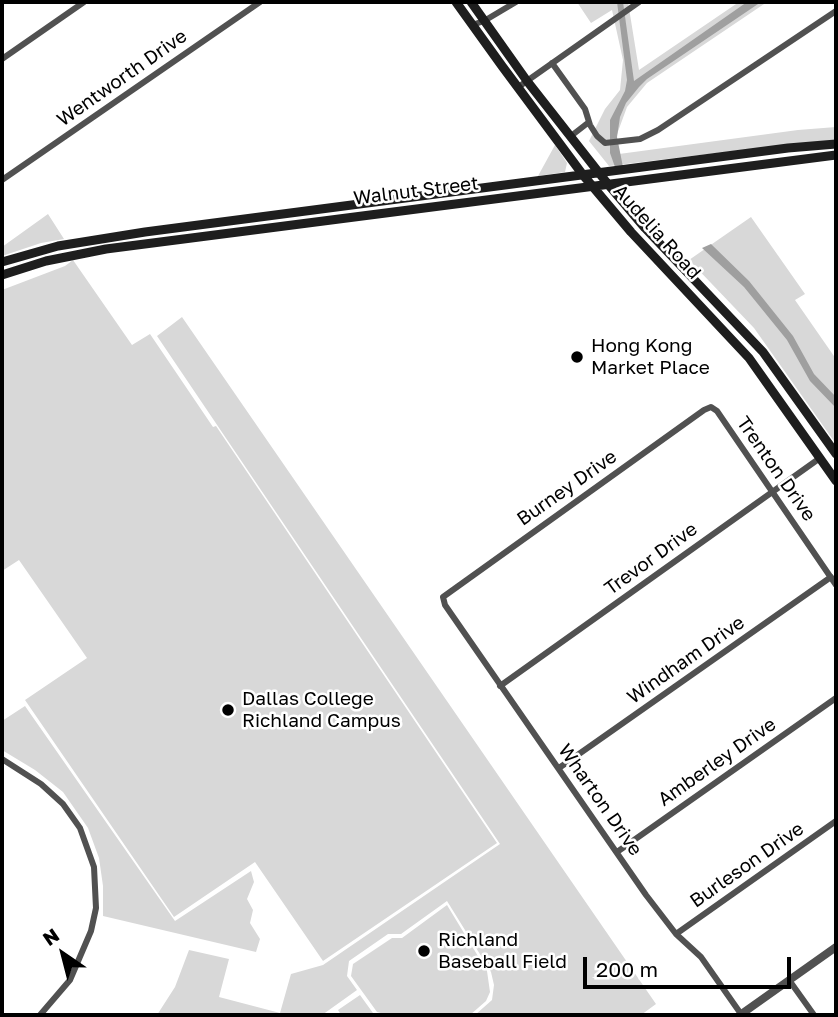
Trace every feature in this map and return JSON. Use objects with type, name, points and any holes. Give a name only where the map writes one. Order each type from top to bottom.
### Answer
[{"type":"main road","name":"Audelia Road","points":[[456,2],[583,175],[631,232],[718,323],[764,378],[836,481]]},
{"type":"main road","name":"Audelia Road","points":[[471,2],[527,81],[607,183],[645,228],[763,352],[834,452]]},
{"type":"main road","name":"Walnut Street","points":[[2,262],[58,246],[145,232],[836,144]]},
{"type":"main road","name":"Walnut Street","points":[[2,275],[46,261],[106,249],[836,155]]},
{"type":"main road","points":[[370,203],[371,215]]},
{"type":"main road","points":[[253,218],[254,230]]},
{"type":"main road","points":[[106,249],[107,244],[131,240],[145,232]]},
{"type":"main road","points":[[718,323],[728,315]]},
{"type":"main road","points":[[820,458],[834,452]]},
{"type":"street","points":[[2,59],[84,2]]},
{"type":"street","name":"Wentworth Drive","points":[[2,180],[260,2]]},
{"type":"street","points":[[472,25],[516,2]]},
{"type":"street","points":[[517,88],[639,2]]},
{"type":"street","points":[[553,62],[585,109],[597,136],[608,142],[640,139],[658,130],[836,11]]},
{"type":"street","points":[[571,136],[589,122]]},
{"type":"street","name":"Trenton Drive","points":[[711,407],[717,411],[836,585]]},
{"type":"street","name":"Burney Drive","points":[[443,597],[711,407]]},
{"type":"street","name":"Trevor Drive","points":[[500,686],[820,458]]},
{"type":"street","name":"Windham Drive","points":[[559,768],[831,577]]},
{"type":"street","name":"Wharton Drive","points":[[443,597],[444,605],[617,852],[676,934],[701,957],[740,1015]]},
{"type":"street","name":"Amberley Drive","points":[[617,852],[836,698]]},
{"type":"street","points":[[2,759],[41,783],[63,804],[80,828],[94,867],[96,908],[91,931],[70,980],[40,1015]]},
{"type":"street","name":"Burleson Drive","points":[[676,934],[836,821]]},
{"type":"street","points":[[740,1015],[836,947]]},
{"type":"street","points":[[789,980],[814,1015]]},
{"type":"shaded area","points":[[577,2],[628,2],[639,70],[739,2],[767,2],[647,83],[627,107],[616,137],[619,154],[836,127],[836,141],[609,166],[589,141],[605,109],[620,90],[623,60],[612,10],[591,23]]},
{"type":"shaded area","points":[[617,2],[623,2],[634,81],[747,2],[761,2],[639,87],[626,103],[620,117],[617,137],[623,167],[615,167],[610,153],[610,120],[625,91],[627,80]]},
{"type":"shaded area","points":[[555,145],[567,163],[565,172],[538,176]]},
{"type":"shaded area","points":[[48,214],[64,239],[41,243],[2,256],[2,247]]},
{"type":"shaded area","points":[[751,217],[805,294],[795,300],[836,359],[836,444],[754,328],[689,260]]},
{"type":"shaded area","points":[[711,244],[749,281],[793,336],[814,374],[836,397],[836,408],[810,381],[787,340],[744,287],[702,248]]},
{"type":"shaded area","points":[[73,260],[132,345],[150,334],[213,427],[216,426],[497,843],[323,961],[255,862],[174,917],[25,700],[87,658],[19,560],[2,571],[2,290],[65,266]]},
{"type":"shaded area","points":[[182,317],[656,1004],[641,1015],[475,1015],[492,1000],[494,985],[491,972],[447,901],[401,934],[388,934],[349,961],[347,976],[357,990],[322,1015],[157,1015],[175,987],[189,950],[229,959],[219,997],[280,1013],[291,974],[323,965],[500,844],[157,336]]},
{"type":"shaded area","points":[[25,706],[175,921],[251,871],[254,882],[247,899],[253,910],[250,923],[260,939],[256,952],[103,916],[99,858],[88,828],[63,792],[35,770],[2,750],[2,721]]},
{"type":"shaded area","name":"Richland Baseball Field","points":[[447,905],[487,971],[490,992],[486,1001],[470,1015],[388,1015],[377,1012],[351,976],[353,964],[392,938],[402,938]]},
{"type":"shaded area","points":[[360,995],[373,1013],[378,1015],[341,1015],[338,1010]]},
{"type":"place","name":"Hong Kong Market Place","points":[[577,357]]},
{"type":"place","name":"Dallas College Richland Campus","points":[[228,710]]},
{"type":"place","name":"Richland Baseball Field","points":[[424,951]]}]
